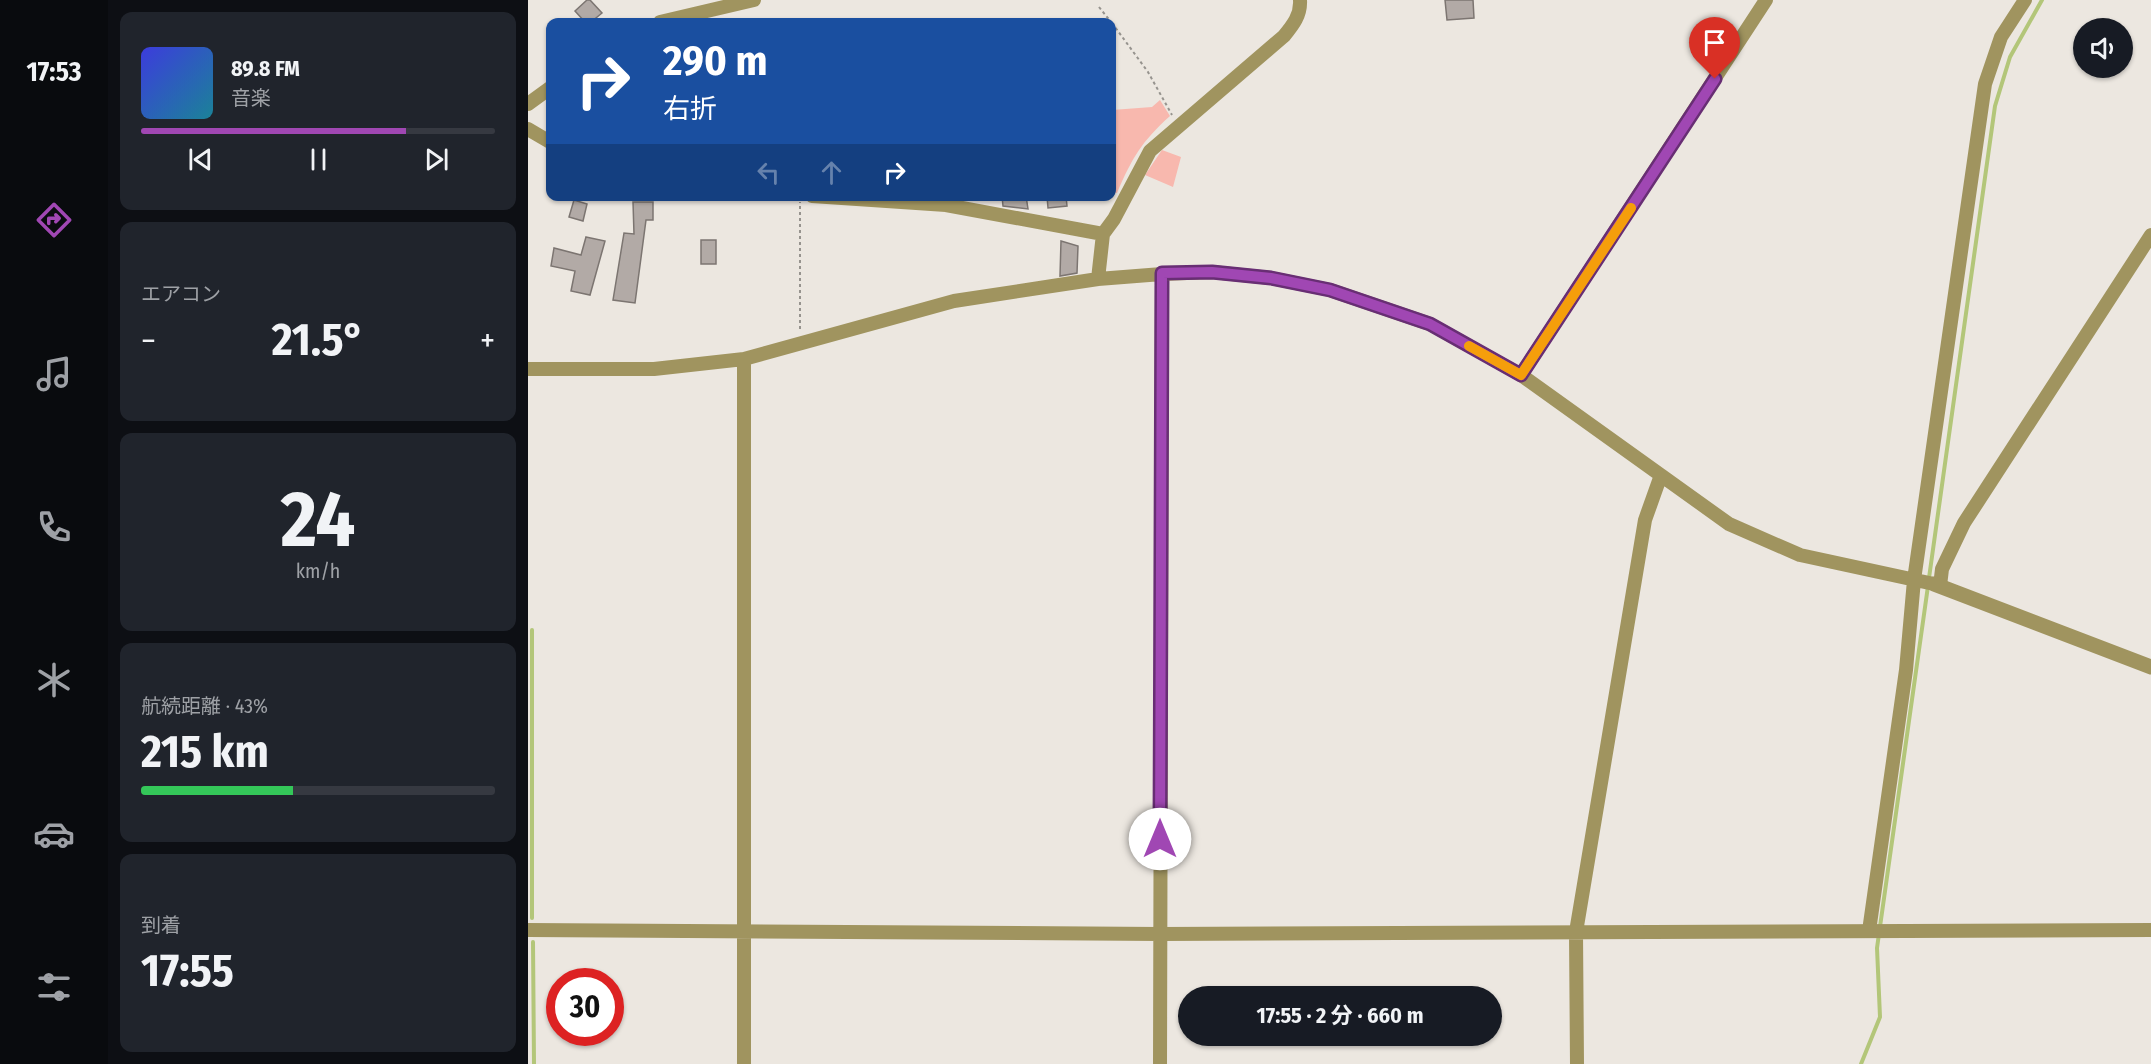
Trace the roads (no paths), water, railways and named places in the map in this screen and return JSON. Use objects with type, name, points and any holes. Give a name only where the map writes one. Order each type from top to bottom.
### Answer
[{"type":"street","points":[[677,18],[754,0]]},
{"type":"street","points":[[1098,279],[1103,234],[1114,219],[1150,151],[1284,36],[1294,24],[1300,8],[1300,0]]},
{"type":"street","points":[[1521,375],[1766,0]]},
{"type":"street","points":[[1876,931],[1906,670],[1927,583],[1985,84],[2001,37],[2025,0]]},
{"type":"street","points":[[528,104],[546,91]]},
{"type":"street","points":[[528,129],[546,140]]},
{"type":"street","points":[[886,201],[946,205],[1103,234]]},
{"type":"street","points":[[1927,583],[1942,569],[1964,523],[2151,235]]},
{"type":"street","points":[[528,369],[654,369],[744,359],[954,302],[1098,279],[1162,273],[1212,272],[1259,277],[1330,290],[1430,324],[1521,375],[1729,524],[1800,555],[1927,583],[2151,667]]},
{"type":"street","points":[[1160,1064],[1162,273]]},
{"type":"street","points":[[744,359],[744,1064]]},
{"type":"street","points":[[1577,1064],[1576,932],[1645,520],[1660,475]]},
{"type":"street","points":[[528,930],[1160,934],[2151,930]]},
{"type":"waterway","points":[[1929,578],[1995,106],[2010,57],[2042,0]]},
{"type":"waterway","points":[[1861,1064],[1880,1017],[1877,948],[1928,586]]},
{"type":"waterway","points":[[532,630],[532,918]]},
{"type":"waterway","points":[[533,942],[534,1064]]}]
